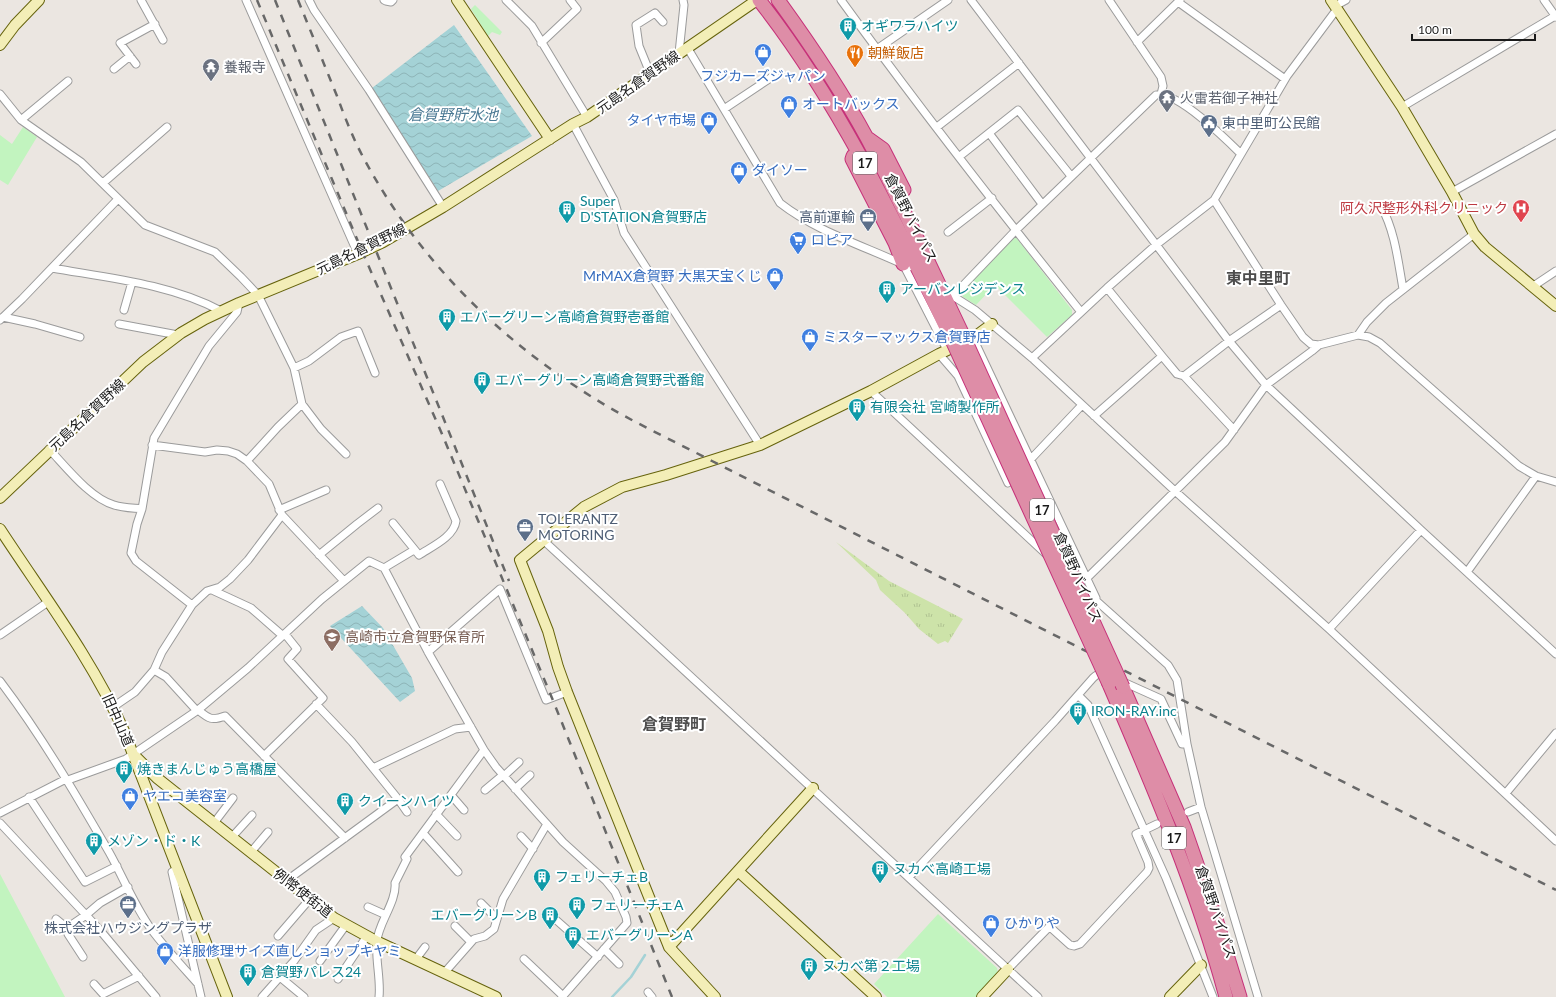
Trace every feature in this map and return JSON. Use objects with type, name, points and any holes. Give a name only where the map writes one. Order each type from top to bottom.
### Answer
[{"type":"highway","name":"倉賀野バイパス","points":[[758,0],[811,74],[854,143],[962,336],[1154,788],[1182,860],[1210,942],[1226,997]]},
{"type":"highway","name":"倉賀野バイパス","points":[[778,0],[825,68],[866,137],[902,206],[1123,687],[1184,827],[1216,919],[1240,997]]},
{"type":"highway","points":[[866,137],[883,150],[924,231],[950,295]]},
{"type":"highway","points":[[854,143],[852,159],[906,265]]},
{"type":"street","points":[[0,45],[15,25],[39,0]]},
{"type":"street","points":[[141,0],[163,40]]},
{"type":"street","points":[[246,0],[358,254]]},
{"type":"street","points":[[309,0],[314,10],[369,90],[443,206]]},
{"type":"street","points":[[384,0],[391,2],[393,0]]},
{"type":"street","points":[[457,0],[550,139]]},
{"type":"street","points":[[506,0],[532,26],[587,117]]},
{"type":"street","points":[[541,43],[576,9],[570,0]]},
{"type":"street","name":"元島名倉賀野線","points":[[0,498],[143,362],[178,335],[221,311],[358,254],[383,242],[573,124],[587,117],[758,0]]},
{"type":"street","points":[[841,0],[1016,230],[1081,312]]},
{"type":"street","points":[[877,49],[948,0]]},
{"type":"street","points":[[971,0],[1229,341],[1266,385],[1556,654]]},
{"type":"street","points":[[1109,0],[1161,77],[1163,86],[1161,94]]},
{"type":"street","points":[[1032,358],[1107,288],[1156,245],[1214,200],[1285,79],[1334,5],[1346,0]]},
{"type":"street","points":[[1402,107],[1556,17],[1544,0]]},
{"type":"street","points":[[1137,42],[1179,1],[1285,79]]},
{"type":"street","points":[[685,2],[683,50],[724,109],[772,183],[780,203],[794,214],[874,252],[906,265],[943,352],[958,376],[1008,483]]},
{"type":"street","points":[[1334,5],[1402,107],[1452,192],[1474,234],[1485,247],[1556,306]]},
{"type":"street","points":[[650,73],[638,46],[636,26],[655,13],[663,22]]},
{"type":"street","points":[[136,64],[120,43],[155,24]]},
{"type":"street","points":[[114,69],[130,56]]},
{"type":"street","points":[[937,127],[1018,63]]},
{"type":"street","points":[[724,109],[775,75]]},
{"type":"street","points":[[21,120],[68,81]]},
{"type":"street","points":[[0,94],[21,120],[81,162],[145,224],[215,252],[258,296],[294,368],[302,404],[321,429],[346,454]]},
{"type":"street","points":[[1241,154],[1207,122],[1174,99],[1161,94],[1156,95],[1042,204],[950,295],[975,310],[1032,358],[1176,492],[1329,628],[1556,841]]},
{"type":"street","points":[[960,156],[1018,110],[1071,176]]},
{"type":"street","points":[[573,124],[614,200],[624,233],[760,445]]},
{"type":"street","points":[[103,184],[167,127]]},
{"type":"street","points":[[989,133],[1042,204]]},
{"type":"street","points":[[1452,192],[1556,134]]},
{"type":"street","points":[[948,232],[992,198]]},
{"type":"street","points":[[2,318],[118,199]]},
{"type":"street","points":[[1214,200],[1281,305],[1303,337],[1311,344],[1319,345],[1358,335],[1369,337],[1380,343],[1519,466],[1536,476],[1556,482]]},
{"type":"street","points":[[1381,206],[1388,218],[1394,238],[1403,289]]},
{"type":"street","points":[[1358,335],[1367,322],[1403,289],[1474,234]]},
{"type":"street","points":[[52,268],[149,286],[201,300],[221,311]]},
{"type":"street","points":[[1532,287],[1556,271]]},
{"type":"street","points":[[124,310],[132,282]]},
{"type":"street","points":[[1107,288],[1177,374],[1184,376],[1234,430]]},
{"type":"street","points":[[192,605],[136,561],[131,553],[137,524],[142,509],[154,438],[209,346],[237,312],[239,303]]},
{"type":"street","points":[[1184,376],[1229,341],[1281,305]]},
{"type":"street","points":[[2,318],[35,324],[80,337]]},
{"type":"street","points":[[119,324],[178,335]]},
{"type":"street","points":[[715,997],[669,947],[567,692],[548,631],[520,560],[584,507],[622,487],[666,475],[760,445],[872,392],[943,352],[962,336],[992,324]]},
{"type":"street","points":[[294,368],[310,361],[341,337],[358,331],[375,373]]},
{"type":"street","points":[[962,336],[1030,460],[1097,602]]},
{"type":"street","points":[[1087,578],[1176,492],[1225,442],[1266,385],[1319,345]]},
{"type":"street","points":[[1094,416],[1162,356]]},
{"type":"street","points":[[872,392],[1097,602],[1168,665],[1175,675],[1187,744],[1201,807],[1258,997]]},
{"type":"street","points":[[247,461],[278,427],[302,404]]},
{"type":"street","points":[[1030,460],[1082,405]]},
{"type":"street","points":[[152,445],[206,452],[217,450],[228,451],[237,454],[247,461],[269,484],[275,496],[280,513],[344,581]]},
{"type":"street","points":[[49,450],[90,492],[103,501],[115,506],[142,509]]},
{"type":"street","points":[[1467,572],[1536,476]]},
{"type":"street","points":[[393,523],[419,556],[449,534],[455,527],[456,521],[440,484]]},
{"type":"street","points":[[113,706],[135,692],[154,670],[162,652],[192,605],[207,591],[224,584],[248,560],[280,513],[326,490]]},
{"type":"street","points":[[319,556],[378,508]]},
{"type":"street","name":"旧中山道","points":[[0,529],[94,671],[113,706],[227,997]]},
{"type":"street","points":[[1329,628],[1421,530]]},
{"type":"street","points":[[543,540],[1038,997]]},
{"type":"street","points":[[384,568],[414,550]]},
{"type":"street","points":[[0,813],[67,779],[126,760],[198,711],[284,635],[322,599],[369,561],[384,568],[428,652],[484,750],[515,789],[563,842],[616,892],[626,917],[627,923],[563,996],[524,959]]},
{"type":"street","points":[[428,652],[500,589],[546,700],[567,692]]},
{"type":"street","points":[[212,590],[251,608],[284,635],[297,649],[288,659],[323,698],[264,756]]},
{"type":"street","points":[[0,635],[48,602]]},
{"type":"street","points":[[154,670],[166,677],[198,711],[208,718],[214,720],[225,716],[345,838]]},
{"type":"street","points":[[909,877],[1097,675],[1103,673],[1161,699],[1182,744],[1187,744]]},
{"type":"street","points":[[0,681],[25,714],[67,779],[117,866],[135,904],[151,929],[198,984]]},
{"type":"street","points":[[1078,695],[1088,705],[1145,830],[1166,878],[1213,997]]},
{"type":"street","points":[[316,704],[352,742],[407,812]]},
{"type":"street","points":[[373,768],[455,729],[471,727]]},
{"type":"street","points":[[1506,794],[1556,733]]},
{"type":"street","points":[[379,997],[376,941],[396,883],[407,859],[405,857],[484,750]]},
{"type":"street","name":"例幣使街道","points":[[133,754],[157,778],[309,900],[334,918],[376,941],[496,997]]},
{"type":"street","points":[[485,790],[519,762]]},
{"type":"street","points":[[515,789],[530,775]]},
{"type":"street","points":[[146,789],[151,781],[157,778]]},
{"type":"street","points":[[669,947],[812,788]]},
{"type":"street","points":[[451,795],[464,810]]},
{"type":"street","points":[[29,797],[85,882],[117,866]]},
{"type":"street","points":[[214,823],[233,798]]},
{"type":"street","points":[[286,881],[398,799]]},
{"type":"street","points":[[1188,812],[1201,807]]},
{"type":"street","points":[[436,814],[456,836]]},
{"type":"street","points":[[232,837],[252,815]]},
{"type":"street","points":[[0,823],[86,916],[156,997]]},
{"type":"street","points":[[444,972],[474,939],[485,936],[494,929],[503,899],[547,824]]},
{"type":"street","points":[[982,997],[1049,927],[1070,945],[1074,946],[1080,944],[1149,868],[1148,862],[1136,834],[1157,824]]},
{"type":"street","points":[[250,852],[268,832]]},
{"type":"street","points":[[423,834],[458,872]]},
{"type":"street","points":[[520,836],[533,849]]},
{"type":"street","points":[[178,869],[172,872],[201,997]]},
{"type":"street","points":[[738,871],[876,997]]},
{"type":"street","points":[[67,928],[86,916],[100,903],[128,887]]},
{"type":"street","points":[[278,936],[309,900]]},
{"type":"street","points":[[480,903],[497,919]]},
{"type":"street","points":[[368,907],[386,915]]},
{"type":"street","points":[[266,995],[280,976],[294,961],[316,930],[334,918]]},
{"type":"street","points":[[555,919],[598,957]]},
{"type":"street","points":[[56,920],[67,928],[68,934],[83,957]]},
{"type":"street","points":[[320,961],[346,925]]},
{"type":"street","points":[[455,926],[471,942]]},
{"type":"street","points":[[338,979],[367,936]]},
{"type":"street","points":[[416,959],[425,947]]},
{"type":"street","points":[[604,950],[619,964]]},
{"type":"street","points":[[1170,997],[1201,965]]},
{"type":"street","points":[[94,984],[104,994],[139,976]]},
{"type":"street","points":[[280,976],[304,997]]},
{"type":"green space","points":[[475,5],[502,32],[500,35],[492,32],[488,36],[471,9]]},
{"type":"green space","points":[[23,127],[37,137],[8,185],[0,180],[0,135],[12,144]]},
{"type":"green space","points":[[1015,236],[1072,310],[1072,315],[1047,337],[995,285],[976,305],[963,297],[961,291]]},
{"type":"green space","points":[[836,542],[889,581],[963,619],[948,643],[945,641],[938,644],[919,629],[905,613],[880,590],[876,580]]},
{"type":"green space","points":[[0,874],[65,997],[0,997]]},
{"type":"green space","points":[[938,914],[997,968],[998,974],[976,997],[887,997],[874,984]]},
{"type":"water","name":"倉賀野貯水池","points":[[454,25],[532,136],[438,191],[372,88]]},
{"type":"water","points":[[362,606],[383,628],[412,678],[415,691],[400,702],[330,626]]},
{"type":"waterway","points":[[612,997],[631,977],[645,955]]},
{"type":"railway","points":[[257,0],[362,251],[442,434],[552,698],[672,997]]},
{"type":"railway","points":[[275,0],[509,581]]},
{"type":"railway","points":[[298,0],[358,148],[383,192],[407,227],[433,260],[491,321],[556,373],[606,406],[651,430],[1556,890]]},
{"type":"place","name":"オギワラハイツ","points":[[848,41]]},
{"type":"place","name":"フジカーズジャパン","points":[[763,67]]},
{"type":"place","name":"朝鮮飯店","points":[[855,68]]},
{"type":"place","name":"養報寺","points":[[211,82]]},
{"type":"place","name":"火雷若御子神社","points":[[1167,113]]},
{"type":"place","name":"オートバックス","points":[[789,119]]},
{"type":"place","name":"タイヤ市場","points":[[709,135]]},
{"type":"place","name":"東中里町公民館","points":[[1209,138]]},
{"type":"place","name":"ダイソー","points":[[739,185]]},
{"type":"place","name":"阿久沢整形外科クリニック","points":[[1521,223]]},
{"type":"place","name":"Super D'STATION倉賀野店","points":[[567,224]]},
{"type":"place","name":"高前運輸","points":[[868,232]]},
{"type":"place","name":"ロピア","points":[[798,255]]},
{"type":"place","name":"MrMAX倉賀野 大黒天宝くじ","points":[[775,291]]},
{"type":"place","name":"アーバンレジデンス","points":[[887,304]]},
{"type":"place","name":"エバーグリーン高崎倉賀野壱番館","points":[[447,332]]},
{"type":"place","name":"ミスターマックス倉賀野店","points":[[810,352]]},
{"type":"place","name":"エバーグリーン高崎倉賀野弐番館","points":[[482,395]]},
{"type":"place","name":"有限会社 宮崎製作所","points":[[857,422]]},
{"type":"place","name":"TOLERANTZ MOTORING","points":[[525,542]]},
{"type":"place","name":"高崎市立倉賀野保育所","points":[[332,652]]},
{"type":"place","name":"IRON-RAY.inc","points":[[1078,726]]},
{"type":"place","name":"焼きまんじゅう高橋屋","points":[[124,784]]},
{"type":"place","name":"ヤエコ美容室","points":[[130,811]]},
{"type":"place","name":"クイーンハイツ","points":[[345,816]]},
{"type":"place","name":"メゾン・ド・K","points":[[94,856]]},
{"type":"place","name":"ヌカべ高崎工場","points":[[880,884]]},
{"type":"place","name":"フェリーチェB","points":[[542,892]]},
{"type":"place","name":"株式会社ハウジングプラザ","points":[[128,919]]},
{"type":"place","name":"フェリーチェA","points":[[577,920]]},
{"type":"place","name":"エバーグリーンB","points":[[550,930]]},
{"type":"place","name":"ひかりや","points":[[991,938]]},
{"type":"place","name":"エバーグリーンA","points":[[573,950]]},
{"type":"place","name":"洋服修理サイズ直しショップキヤミ","points":[[165,966]]},
{"type":"place","name":"ヌカべ第２工場","points":[[809,981]]},
{"type":"place","name":"倉賀野パレス24","points":[[248,987]]},
{"type":"district","name":"東中里町","points":[[1258,278]]},
{"type":"district","name":"倉賀野町","points":[[674,724]]}]
